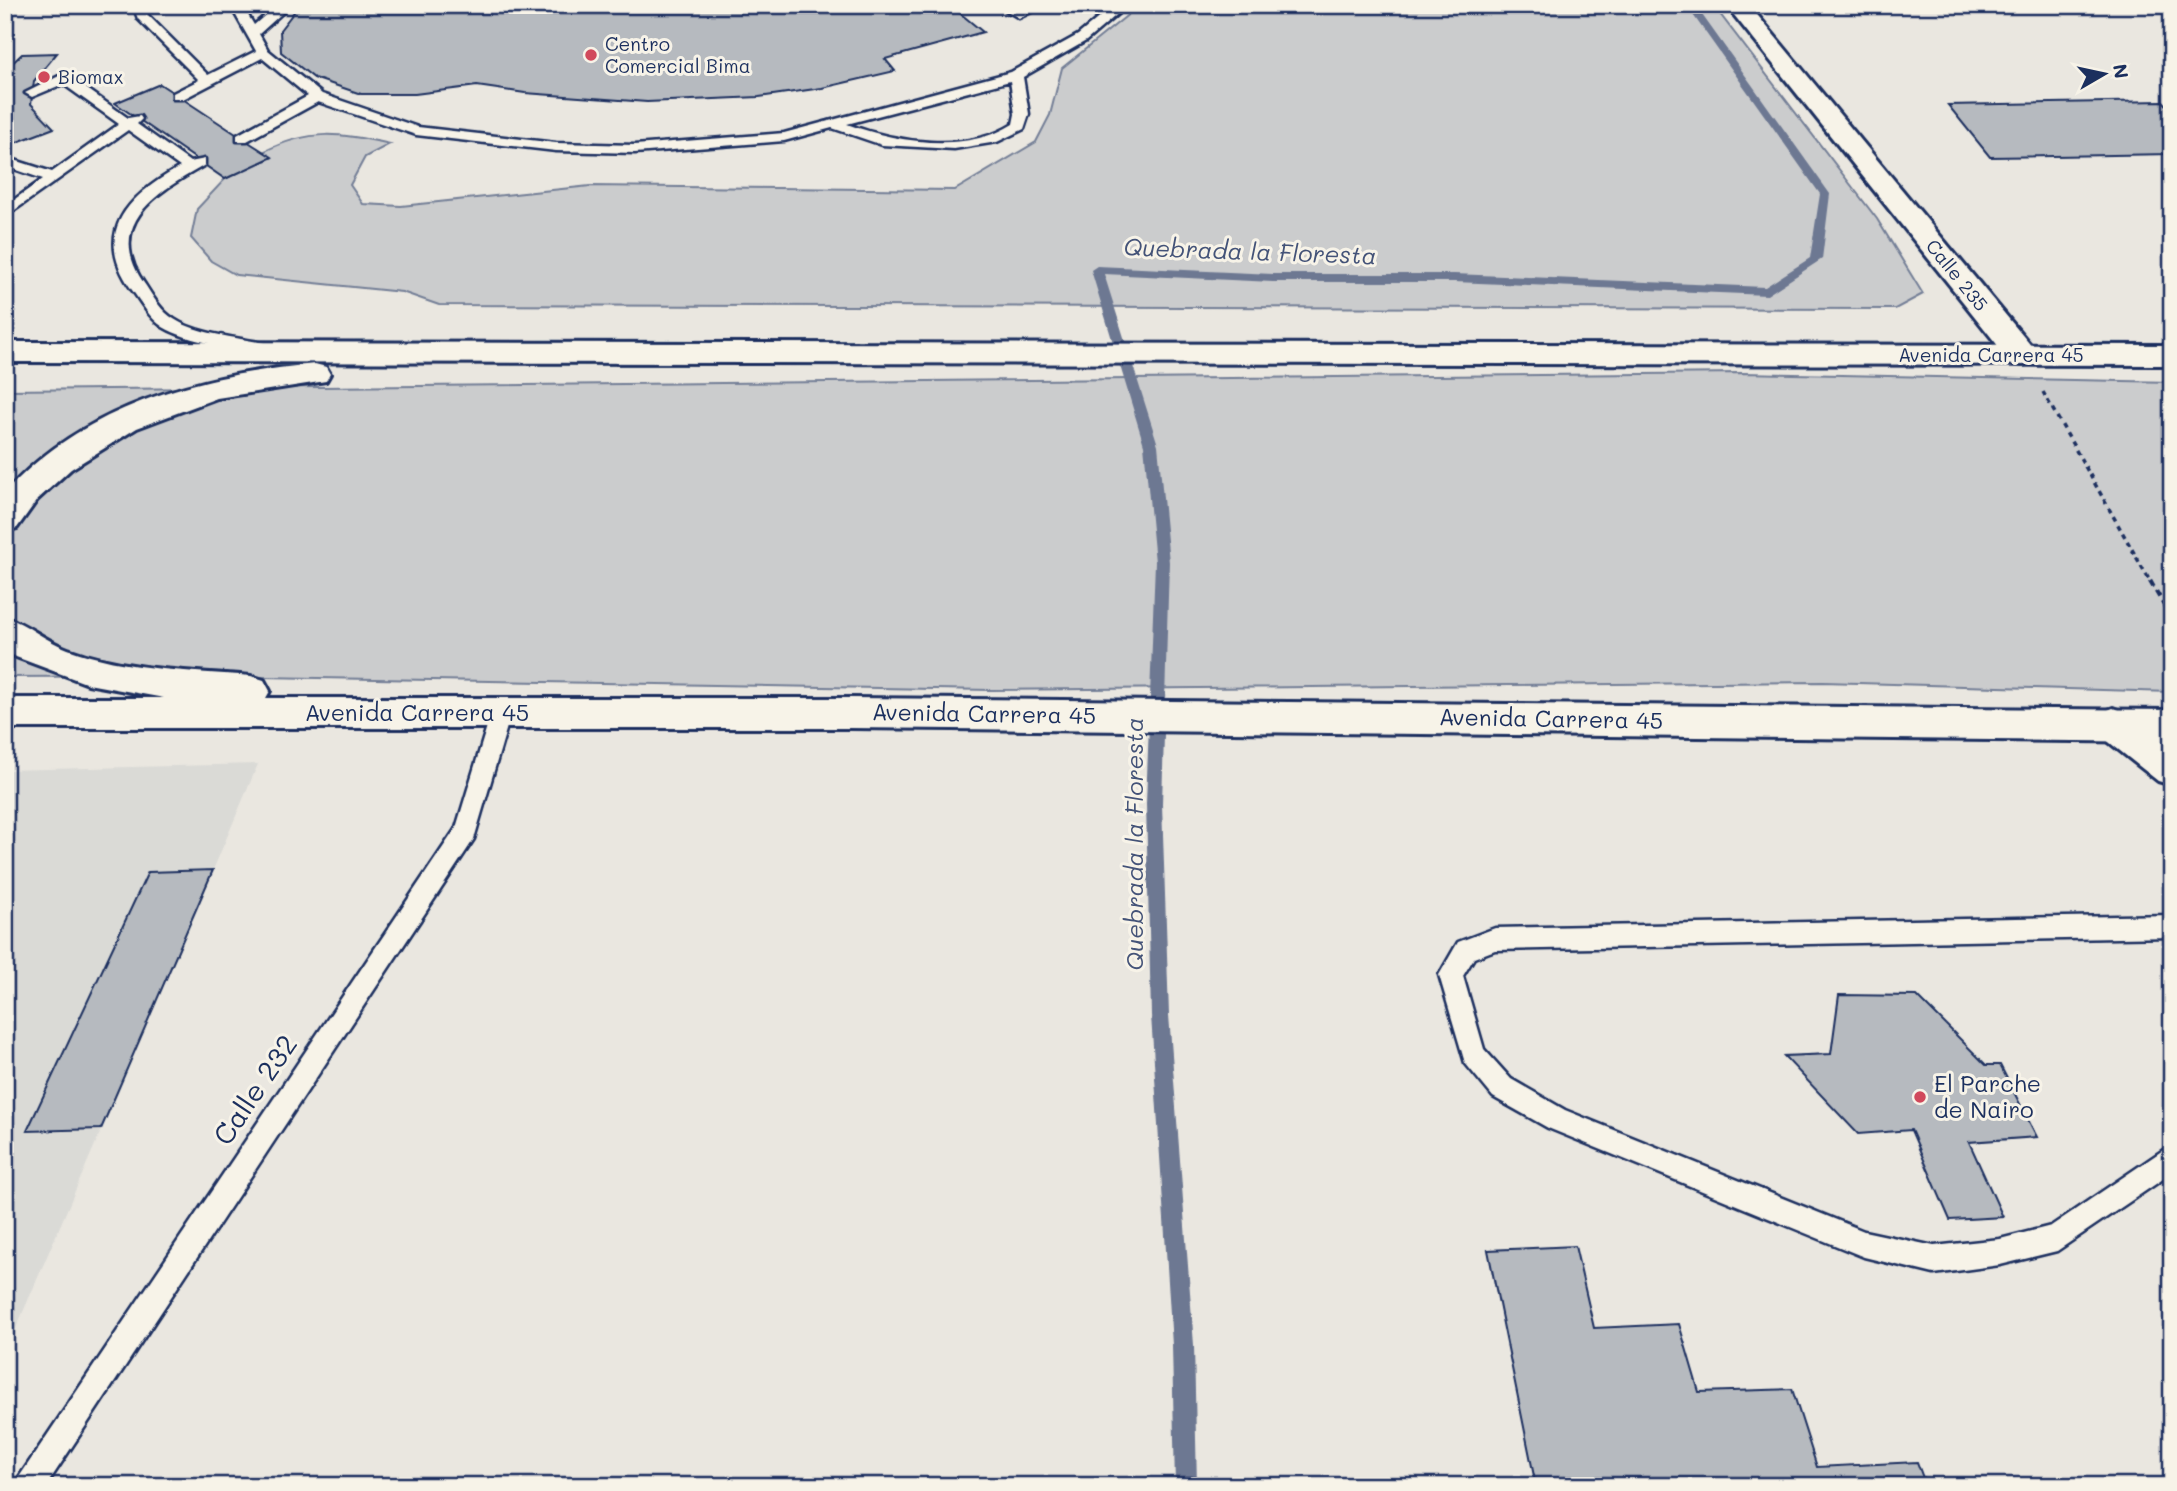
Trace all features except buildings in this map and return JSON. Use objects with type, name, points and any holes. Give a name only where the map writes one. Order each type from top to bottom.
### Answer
[{"type":"main road","name":"Calle 235","points":[[1737,5],[2022,355]]},
{"type":"main road","name":"Avenida Carrera 45","points":[[5,352],[2172,355]]},
{"type":"main road","points":[[5,519],[28,489],[81,446],[146,409],[183,396],[240,382],[297,375],[659,354]]},
{"type":"main road","points":[[5,631],[21,646],[69,666],[171,683],[501,713]]},
{"type":"main road","name":"Avenida Carrera 45","points":[[5,713],[851,713],[2172,726]]},
{"type":"main road","points":[[2113,724],[2172,769]]},
{"type":"lane","points":[[139,5],[142,16],[206,80]]},
{"type":"lane","points":[[236,5],[263,52],[317,97],[416,131],[556,147],[635,149],[784,137],[1016,75],[1082,38],[1122,5]]},
{"type":"lane","points":[[252,33],[285,5]]},
{"type":"lane","points":[[1003,5],[1019,15],[1040,5]]},
{"type":"lane","points":[[178,96],[263,52]]},
{"type":"lane","points":[[835,125],[882,141],[931,143],[1002,138],[1019,126],[1022,114],[1016,75]]},
{"type":"lane","points":[[32,93],[64,79],[194,164],[166,180],[131,209],[118,239],[128,278],[169,324],[279,352]]},
{"type":"lane","points":[[242,138],[317,97]]},
{"type":"lane","points":[[5,213],[131,121]]},
{"type":"lane","points":[[5,161],[52,177]]},
{"type":"lane","name":"Calle 232","points":[[28,1486],[466,832],[501,713]]},
{"type":"lane","points":[[2172,926],[1495,939],[1466,950],[1451,975],[1474,1055],[1502,1088],[1557,1119],[1864,1244],[1934,1260],[2000,1252],[2057,1238],[2172,1157]]},
{"type":"path","points":[[2022,355],[2172,619]]},
{"type":"shaded area","points":[[1140,5],[1713,5],[1877,219],[1923,294],[1895,309],[439,305],[402,292],[236,275],[211,261],[191,238],[197,209],[225,179],[271,158],[263,152],[280,144],[326,135],[356,137],[390,144],[365,157],[350,185],[363,204],[401,206],[590,186],[955,190],[1036,142],[1050,115],[1062,68]]},
{"type":"shaded area","points":[[1743,373],[2172,382],[2172,692],[1823,682],[990,690],[205,676],[5,677],[5,390]]},
{"type":"shaded area","points":[[258,764],[213,870],[5,1354],[5,770]]},
{"type":"waterway","name":"Quebrada la Floresta","points":[[1186,1486],[1183,1345],[1160,1015],[1154,804],[1162,562],[1151,445],[1097,270],[1273,278],[1454,278],[1767,291],[1816,259],[1825,194],[1690,5]]},
{"type":"place","name":"Centro Comercial Bima","points":[[591,55]]},
{"type":"place","name":"Biomax","points":[[44,77]]},
{"type":"place","name":"El Parche de Nairo","points":[[1920,1097]]}]
